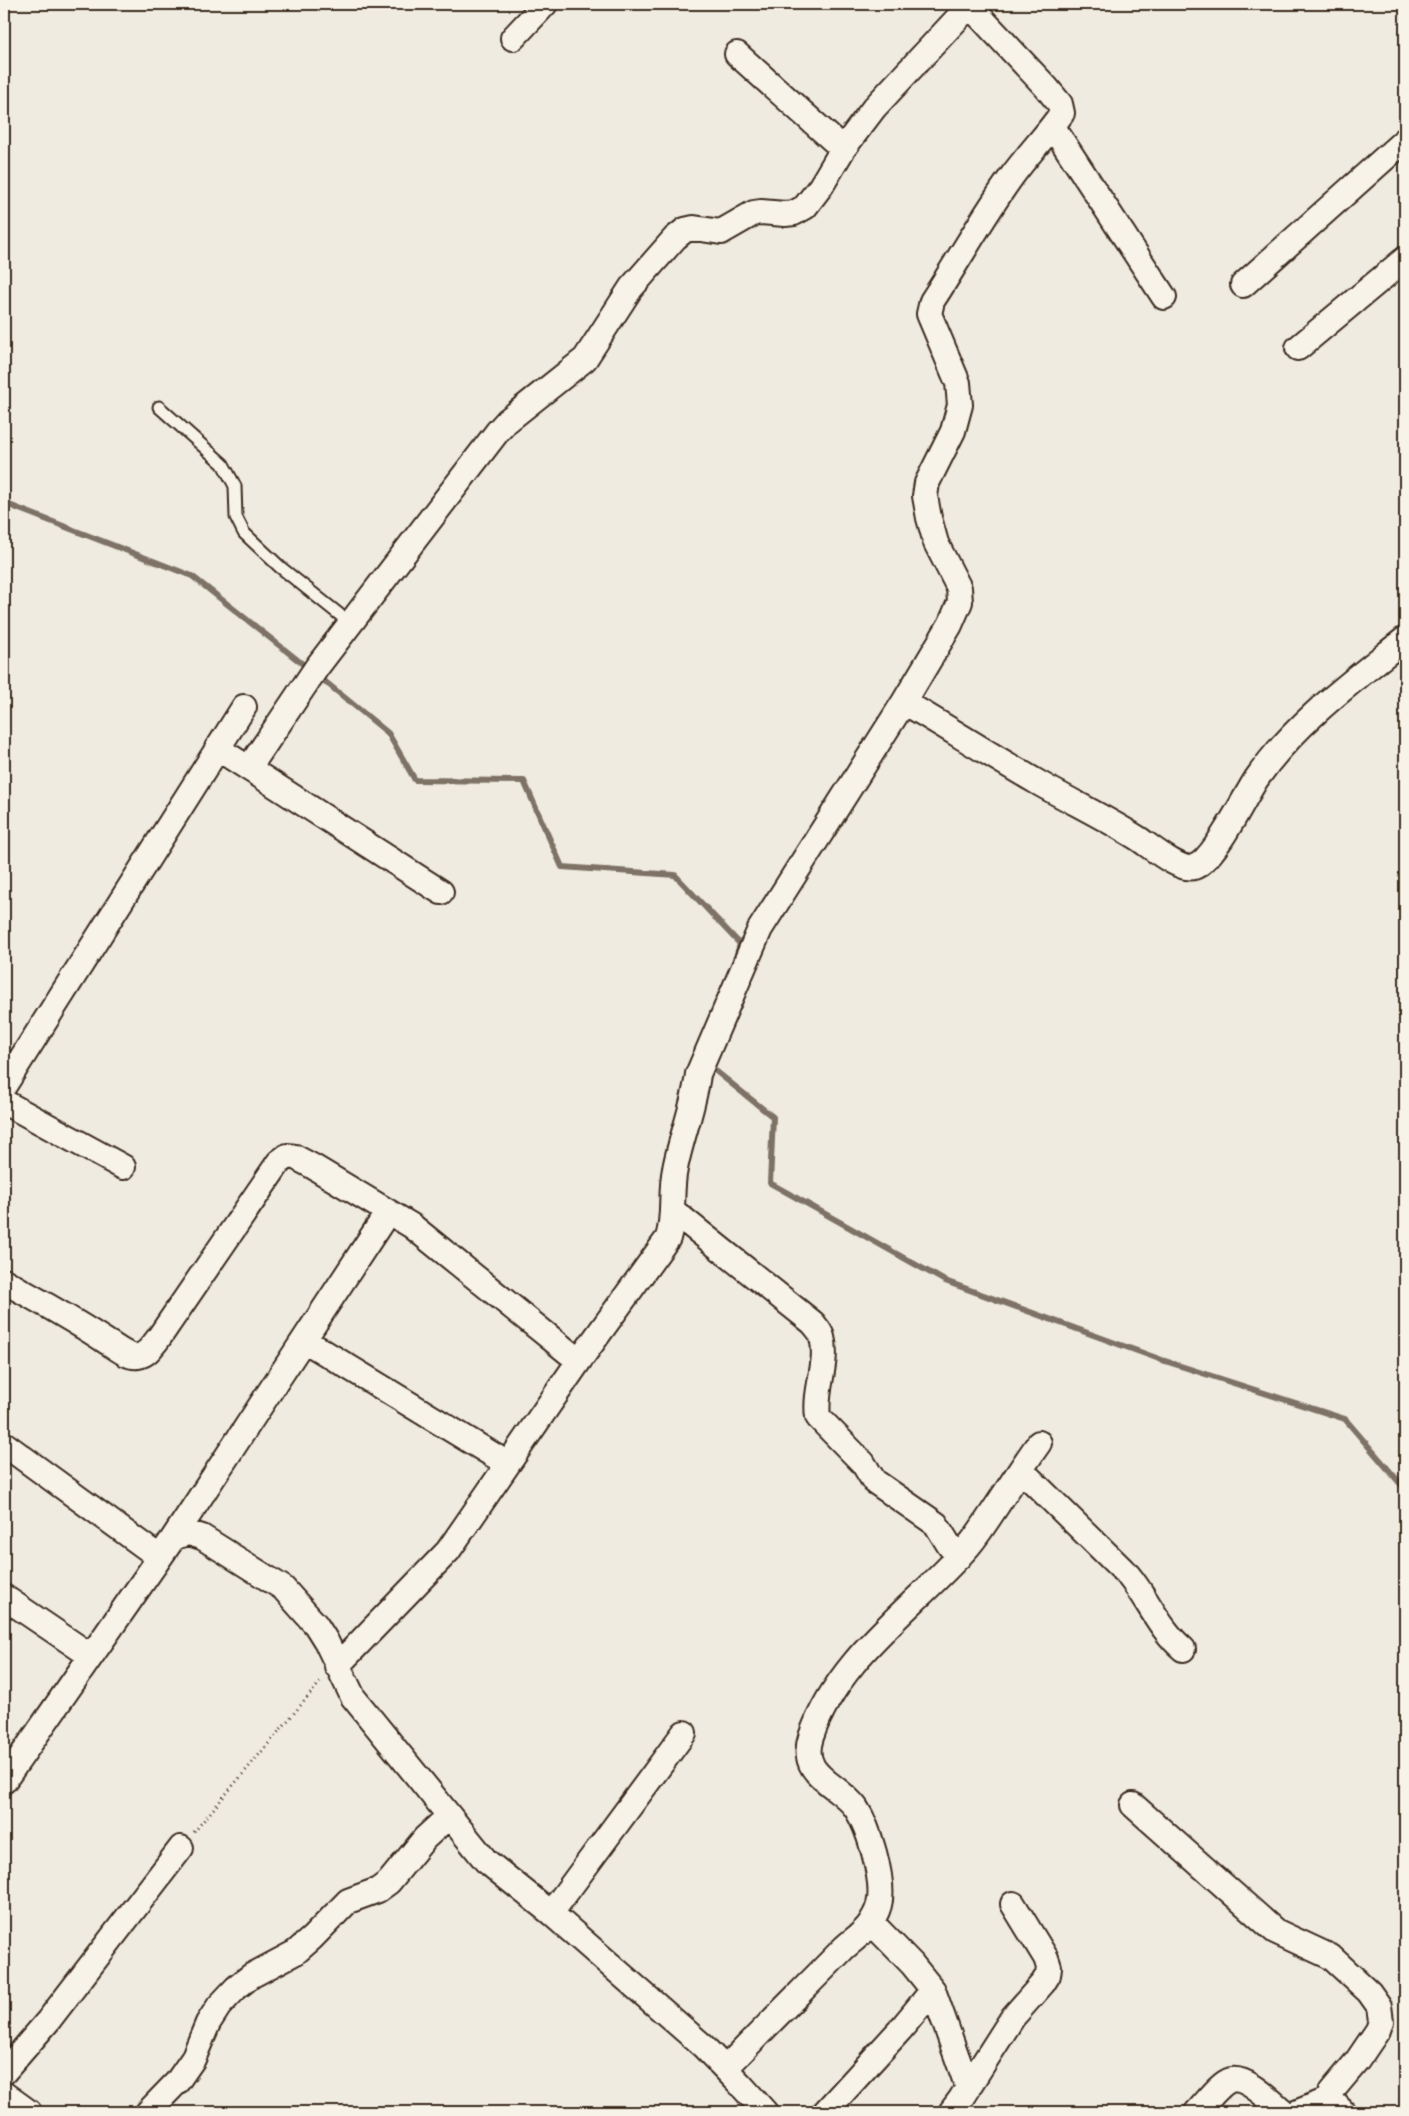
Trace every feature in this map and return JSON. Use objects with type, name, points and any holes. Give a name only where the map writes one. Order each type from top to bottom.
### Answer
[{"type":"street","points":[[513,38],[545,4]]},
{"type":"street","points":[[249,768],[317,667],[503,426],[585,359],[631,288],[674,238],[685,230],[694,228],[722,232],[754,214],[794,213],[813,199],[843,148],[874,108],[970,4],[1060,104],[1062,113],[1008,183],[932,301],[929,314],[958,383],[960,405],[953,431],[927,483],[926,496],[929,518],[936,542],[959,588],[960,602],[950,625],[904,702],[760,929],[698,1074],[695,1097],[675,1168],[672,1226],[668,1238],[579,1361],[448,1551],[337,1666]]},
{"type":"street","points":[[737,54],[843,148]]},
{"type":"street","points":[[1053,127],[1164,297]]},
{"type":"street","points":[[1243,285],[1405,140]]},
{"type":"street","points":[[1298,348],[1405,259]]},
{"type":"street","points":[[904,702],[1035,781],[1135,837],[1184,868],[1194,867],[1203,861],[1214,849],[1257,778],[1279,750],[1335,696],[1405,640]]},
{"type":"street","points":[[4,1086],[244,707]]},
{"type":"street","points":[[217,748],[441,892]]},
{"type":"street","points":[[4,1102],[123,1167]]},
{"type":"street","points":[[4,1281],[86,1328],[120,1350],[132,1356],[140,1356],[148,1351],[158,1339],[279,1162],[287,1156],[295,1157],[412,1226],[579,1361]]},
{"type":"street","points":[[672,1210],[813,1324],[822,1334],[824,1348],[816,1407],[818,1417],[863,1463],[874,1481],[936,1524],[959,1557]]},
{"type":"street","points":[[6,1772],[91,1656],[174,1537],[388,1212]]},
{"type":"street","points":[[304,1340],[508,1464]]},
{"type":"street","points":[[726,2068],[872,1922],[880,1901],[880,1888],[874,1854],[856,1809],[848,1799],[815,1772],[809,1760],[808,1750],[812,1736],[830,1698],[843,1676],[887,1627],[966,1550],[1039,1443]]},
{"type":"street","points":[[4,1444],[159,1557]]},
{"type":"street","points":[[1021,1470],[1128,1575],[1141,1590],[1167,1633],[1183,1649]]},
{"type":"street","points":[[174,1537],[188,1533],[202,1537],[283,1588],[316,1625],[326,1641],[353,1698],[486,1861],[551,1913],[703,2046],[726,2068],[763,2112]]},
{"type":"street","points":[[4,1597],[91,1656]]},
{"type":"street","points":[[551,1913],[684,1733]]},
{"type":"street","points":[[1133,1805],[1275,1931],[1331,1957],[1369,1992],[1379,2006],[1381,2021],[1378,2030],[1357,2061],[1331,2092],[1336,2106],[1298,2112]]},
{"type":"street","points":[[148,2112],[177,2082],[193,2059],[208,2023],[219,2006],[236,1988],[251,1976],[296,1952],[348,1901],[378,1890],[389,1882],[425,1838],[449,1816]]},
{"type":"street","points":[[4,2072],[48,2021],[181,1848]]},
{"type":"street","points":[[951,2112],[1013,2017],[1044,1983],[1048,1975],[1049,1966],[1046,1958],[1013,1904]]},
{"type":"street","points":[[872,1922],[912,1964],[933,1990],[968,2088]]},
{"type":"street","points":[[825,2112],[900,2030],[933,1990]]},
{"type":"street","points":[[1197,2112],[1216,2091],[1230,2080],[1237,2080],[1254,2088],[1284,2112]]},
{"type":"street","points":[[4,2094],[29,2112]]},
{"type":"lane","points":[[159,407],[223,464],[235,486],[236,517],[244,532],[280,567],[350,623]]},
{"type":"path","points":[[181,1848],[317,1684],[337,1666]]},
{"type":"waterway","points":[[4,503],[192,576],[309,669]]},
{"type":"waterway","points":[[317,675],[388,733],[415,780],[524,781],[562,867],[675,875],[740,944],[737,954]]},
{"type":"waterway","points":[[707,1064],[773,1117],[770,1183],[945,1281],[1162,1360],[1345,1419],[1405,1489]]}]
